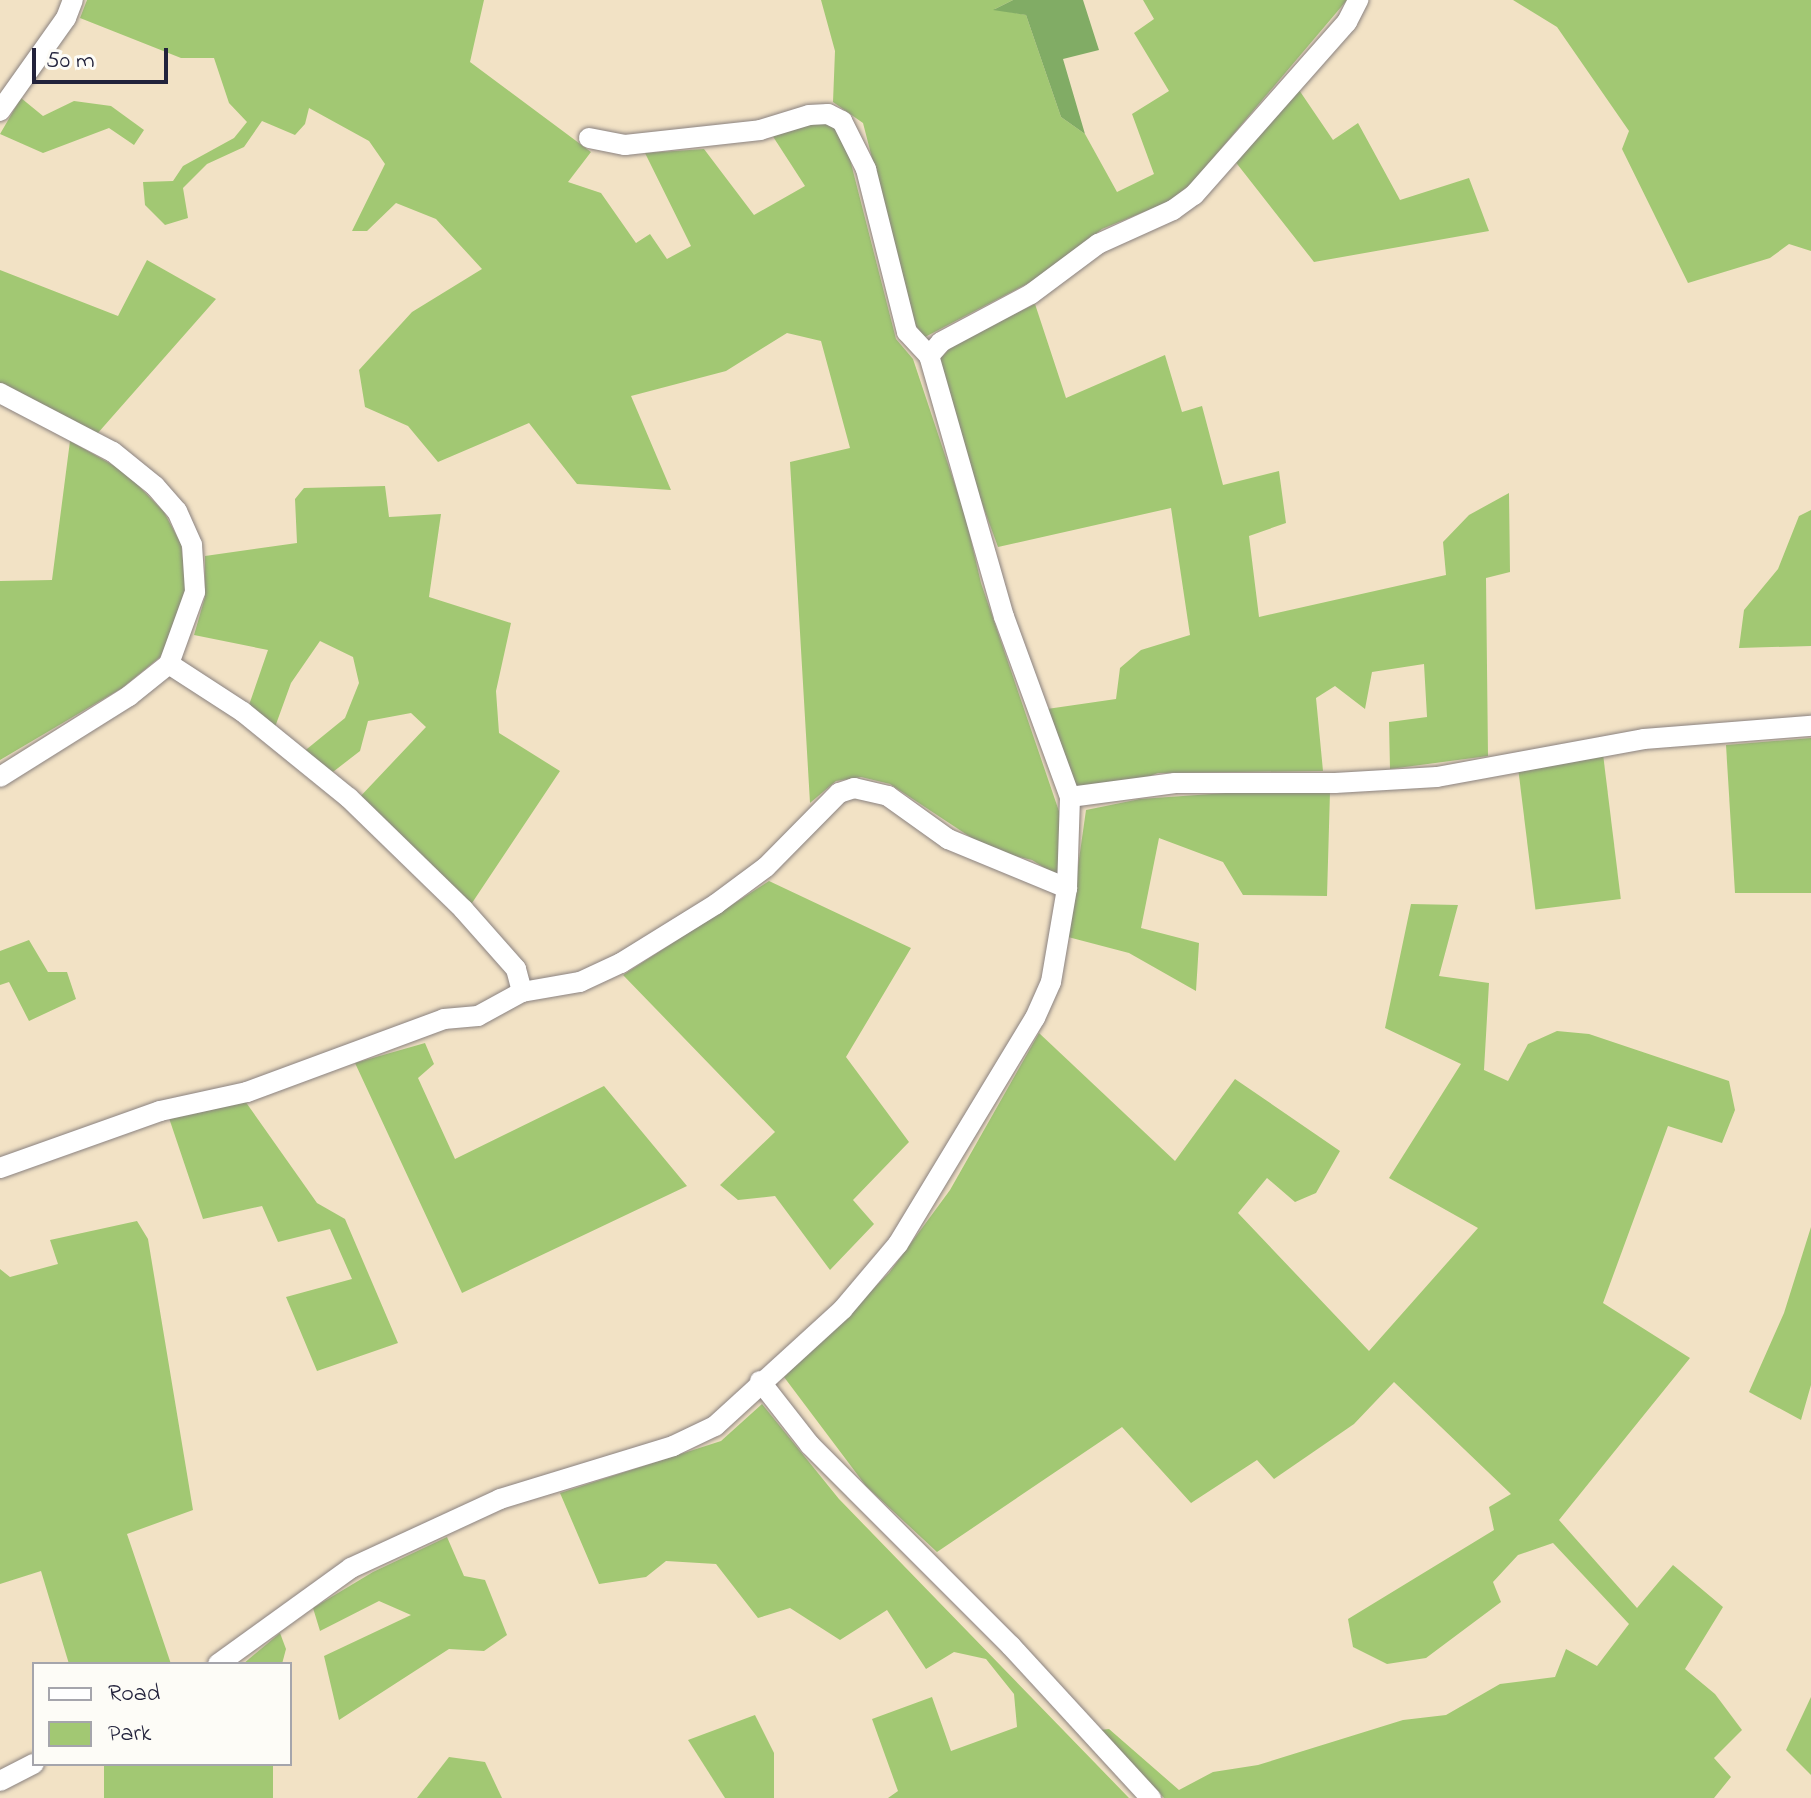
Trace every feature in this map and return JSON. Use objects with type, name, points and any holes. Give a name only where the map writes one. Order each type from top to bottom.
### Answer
[{"type":"street","points":[[0,111],[66,18],[73,0]]},
{"type":"street","points":[[929,356],[941,342],[1031,294],[1098,244],[1173,210],[1194,195],[1347,22],[1358,0]]},
{"type":"street","points":[[221,1662],[351,1568],[500,1499],[698,1436],[843,1309],[898,1244],[938,1186],[1051,982],[1067,888],[1070,797],[1004,617],[929,356],[907,332],[866,169],[842,121],[828,114],[809,115],[760,130],[625,145],[589,138]]},
{"type":"street","points":[[0,393],[113,452],[177,511],[192,545],[195,592],[169,664],[129,696],[0,777]]},
{"type":"street","points":[[169,664],[243,712],[349,798],[463,909],[516,969],[522,992]]},
{"type":"street","points":[[1070,797],[1175,783],[1437,777],[1644,739],[1811,726]]},
{"type":"street","points":[[0,1168],[160,1111],[247,1092],[444,1019],[478,1016],[522,992],[580,982],[670,934],[766,867],[839,793],[854,788],[888,796],[948,839],[1067,888]]},
{"type":"street","points":[[760,1381],[810,1445],[1011,1646],[1151,1798]]},
{"type":"street","points":[[0,1781],[32,1765]]},
{"type":"green space","points":[[87,0],[484,0],[470,62],[591,152],[568,182],[601,193],[636,243],[650,234],[667,259],[691,246],[645,153],[704,149],[754,215],[805,186],[772,135],[810,122],[827,122],[843,132],[896,339],[913,359],[965,515],[981,583],[1063,823],[1062,879],[1032,860],[990,850],[890,784],[861,777],[836,781],[810,803],[790,462],[850,448],[821,341],[787,333],[726,371],[631,396],[671,490],[577,484],[529,423],[438,462],[408,426],[365,407],[359,370],[412,312],[482,269],[436,219],[396,203],[367,231],[352,231],[385,164],[369,141],[309,108],[305,124],[295,135],[262,121],[244,147],[207,164],[183,188],[188,218],[165,225],[145,205],[143,182],[173,181],[183,166],[234,138],[247,122],[229,103],[214,58],[181,58],[80,18]]},
{"type":"green space","points":[[821,0],[1013,0],[995,9],[1026,15],[1061,117],[1085,134],[1117,192],[1154,174],[1132,114],[1169,91],[1134,33],[1154,19],[1143,0],[1347,0],[1192,183],[1168,202],[1102,229],[1042,276],[925,337],[915,325],[863,123],[833,102],[835,51]]},
{"type":"green space","points":[[1013,0],[1083,0],[1099,50],[1063,59],[1085,134],[1061,117],[1026,15],[993,10]]},
{"type":"green space","points":[[1513,0],[1811,0],[1811,251],[1789,244],[1770,258],[1688,283],[1622,149],[1629,131],[1557,27]]},
{"type":"green space","points":[[1297,87],[1333,140],[1358,123],[1400,200],[1469,178],[1489,231],[1314,262],[1234,160]]},
{"type":"green space","points":[[21,98],[43,116],[74,101],[111,106],[144,130],[134,145],[109,128],[43,153],[0,134]]},
{"type":"green space","points":[[147,260],[216,299],[97,434],[0,383],[0,270],[118,316]]},
{"type":"green space","points":[[1035,304],[1066,398],[1165,355],[1182,412],[1202,406],[1223,485],[1279,471],[1286,523],[1249,536],[1259,617],[1446,575],[1443,542],[1469,515],[1509,493],[1510,572],[1486,578],[1488,756],[1390,769],[1389,722],[1427,717],[1424,664],[1372,672],[1365,709],[1335,686],[1316,698],[1323,771],[1158,773],[1124,786],[1075,790],[1047,709],[1116,699],[1120,668],[1141,650],[1190,635],[1171,508],[998,547],[958,438],[938,361],[956,342]]},
{"type":"green space","points":[[70,441],[125,472],[164,512],[181,544],[186,584],[181,622],[160,657],[122,688],[0,760],[0,581],[52,580]]},
{"type":"green space","points":[[385,486],[389,517],[441,514],[429,597],[511,623],[496,691],[499,733],[560,771],[470,906],[357,800],[426,727],[411,713],[368,721],[360,751],[329,775],[302,753],[345,718],[359,683],[353,657],[320,641],[291,683],[275,727],[249,705],[268,650],[194,635],[205,597],[205,556],[297,543],[295,499],[304,488]]},
{"type":"green space","points":[[1811,510],[1811,646],[1739,648],[1744,610],[1778,569],[1799,516]]},
{"type":"green space","points":[[1811,738],[1811,893],[1735,893],[1726,745]]},
{"type":"green space","points":[[1603,754],[1621,899],[1535,909],[1518,764]]},
{"type":"green space","points":[[1269,790],[1330,792],[1327,896],[1243,895],[1223,862],[1159,838],[1141,928],[1199,943],[1196,991],[1129,953],[1068,937],[1086,810],[1140,799]]},
{"type":"green space","points":[[769,881],[911,948],[846,1057],[909,1142],[853,1200],[874,1224],[830,1270],[775,1196],[738,1200],[720,1185],[775,1132],[623,975]]},
{"type":"green space","points":[[1411,904],[1458,905],[1439,976],[1489,983],[1484,1070],[1508,1081],[1528,1044],[1557,1031],[1589,1034],[1729,1081],[1735,1110],[1722,1143],[1668,1126],[1603,1303],[1690,1358],[1559,1520],[1637,1608],[1673,1565],[1723,1607],[1685,1669],[1715,1694],[1742,1730],[1714,1758],[1731,1777],[1714,1798],[1164,1798],[1100,1730],[1109,1729],[1179,1790],[1213,1772],[1258,1765],[1403,1720],[1446,1715],[1500,1684],[1555,1677],[1566,1649],[1597,1666],[1629,1624],[1553,1543],[1518,1555],[1493,1582],[1501,1602],[1426,1658],[1387,1664],[1353,1647],[1348,1619],[1494,1530],[1489,1507],[1511,1494],[1394,1382],[1354,1424],[1274,1479],[1257,1460],[1191,1503],[1122,1427],[937,1552],[866,1486],[784,1377],[889,1273],[950,1190],[1039,1033],[1175,1161],[1235,1079],[1340,1151],[1316,1193],[1295,1202],[1267,1178],[1238,1213],[1369,1351],[1478,1228],[1389,1178],[1461,1064],[1385,1028]]},
{"type":"green space","points":[[29,940],[48,972],[67,972],[76,999],[29,1021],[9,982],[0,985],[0,951]]},
{"type":"green space","points":[[425,1043],[434,1064],[418,1078],[455,1159],[604,1086],[687,1186],[462,1293],[355,1063]]},
{"type":"green space","points":[[245,1101],[317,1203],[345,1219],[398,1343],[317,1371],[286,1297],[352,1279],[330,1229],[278,1242],[262,1206],[203,1219],[169,1118]]},
{"type":"green space","points":[[137,1221],[148,1239],[193,1510],[127,1534],[170,1662],[68,1662],[41,1571],[0,1584],[0,1269],[10,1277],[58,1264],[50,1240]]},
{"type":"green space","points":[[1811,1227],[1811,1385],[1801,1420],[1749,1392],[1784,1313]]},
{"type":"green space","points":[[762,1404],[839,1499],[1129,1798],[888,1798],[898,1791],[872,1719],[932,1697],[951,1751],[1017,1727],[1014,1694],[986,1659],[954,1652],[926,1669],[887,1610],[840,1640],[790,1608],[758,1618],[716,1564],[666,1561],[646,1577],[599,1584],[560,1493],[721,1441]]},
{"type":"green space","points":[[447,1537],[464,1576],[485,1580],[507,1635],[484,1651],[449,1649],[339,1720],[324,1656],[411,1615],[379,1601],[320,1631],[313,1608],[373,1572]]},
{"type":"green space","points":[[280,1633],[286,1649],[283,1662],[245,1662]]},
{"type":"green space","points":[[1811,1697],[1811,1775],[1786,1750]]},
{"type":"green space","points":[[755,1715],[774,1753],[774,1798],[725,1798],[688,1740]]},
{"type":"green space","points":[[449,1757],[485,1762],[502,1798],[417,1798]]},
{"type":"green space","points":[[104,1766],[273,1766],[273,1798],[104,1798]]}]
